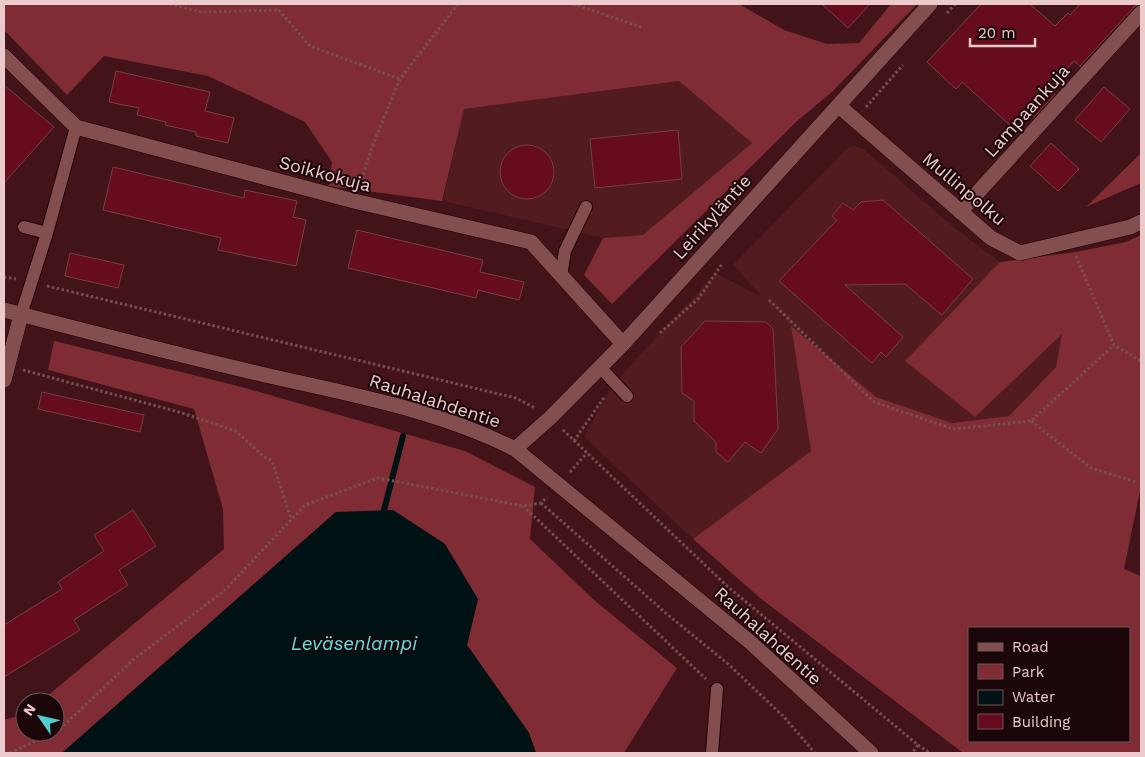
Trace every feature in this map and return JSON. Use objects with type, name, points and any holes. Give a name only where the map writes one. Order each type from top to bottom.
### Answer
[{"type":"street","name":"Leirikyläntie","points":[[516,448],[551,417],[623,344],[930,4]]},
{"type":"street","name":"Lampaankuja","points":[[960,212],[1141,13]]},
{"type":"street","name":"Soikkokuja","points":[[4,56],[76,127],[354,202],[531,242],[623,344]]},
{"type":"street","name":"Mullinpolku","points":[[839,106],[991,238],[1020,253],[1130,227],[1141,222]]},
{"type":"street","name":"Rauhalahdentie","points":[[4,310],[240,369],[394,404],[483,432],[516,448],[750,642],[866,752]]},
{"type":"street","points":[[5,373],[21,315]]},
{"type":"lane","points":[[21,315],[48,233],[76,127]]},
{"type":"lane","points":[[561,276],[565,251],[586,207]]},
{"type":"lane","points":[[24,227],[48,233]]},
{"type":"lane","points":[[600,367],[626,396]]},
{"type":"lane","points":[[712,753],[717,689]]},
{"type":"path","points":[[170,4],[201,12],[279,10]]},
{"type":"path","points":[[278,4],[279,10],[310,46],[400,79]]},
{"type":"path","points":[[354,202],[372,147],[400,79],[458,4]]},
{"type":"path","points":[[573,4],[641,27]]},
{"type":"path","points":[[1070,241],[1114,345],[1141,361]]},
{"type":"path","points":[[769,300],[874,402],[953,429],[1031,421],[1114,345]]},
{"type":"path","points":[[5,373],[179,412],[236,431],[263,456],[272,461],[291,519]]},
{"type":"path","points":[[1031,421],[1091,468],[1136,482]]},
{"type":"path","points":[[65,724],[133,660],[224,591],[305,504],[378,478],[383,478],[524,506],[541,504],[668,615],[727,663],[784,717],[815,753]]},
{"type":"path","points":[[524,506],[717,689]]},
{"type":"path","points":[[10,753],[33,742]]},
{"type":"path","points":[[918,745],[930,753]]},
{"type":"shaded area","points":[[679,81],[753,142],[643,236],[603,238],[443,201],[464,109]]},
{"type":"shaded area","points":[[854,146],[862,148],[956,229],[1000,262],[1063,334],[1056,367],[1009,416],[952,423],[876,397],[791,327],[811,451],[693,539],[584,437],[612,385],[716,273],[762,297],[733,265],[846,149]]},
{"type":"green space","points":[[4,4],[739,4],[784,30],[827,44],[859,43],[891,4],[917,4],[833,91],[796,122],[612,304],[584,275],[603,238],[643,235],[752,143],[679,81],[464,109],[442,201],[329,186],[332,162],[305,122],[208,76],[104,56],[67,95],[4,30]]},
{"type":"green space","points":[[1141,153],[1141,183],[1086,207]]},
{"type":"green space","points":[[1141,235],[1141,486],[1124,569],[1141,576],[1141,753],[963,753],[760,598],[693,539],[811,451],[791,326],[876,397],[952,423],[1009,416],[1056,367],[1062,334],[975,417],[905,361],[1000,262],[1076,252],[1126,242]]},
{"type":"green space","points":[[54,341],[238,386],[465,451],[535,487],[530,539],[594,600],[677,668],[624,753],[536,753],[529,733],[467,645],[478,599],[336,512],[62,753],[4,753],[4,720],[15,717],[15,742],[65,742],[65,692],[52,692],[224,549],[223,509],[194,409],[48,370]]},
{"type":"water","name":"Leväsenlampi","points":[[393,510],[445,544],[478,599],[467,645],[529,733],[536,753],[62,753],[336,512]]},
{"type":"building","points":[[822,4],[870,4],[848,28]]},
{"type":"building","points":[[981,4],[1030,4],[1055,26],[1068,13],[1070,15],[1080,4],[1140,4],[1134,7],[1080,66],[1074,61],[1049,89],[1055,94],[1034,117],[1027,111],[1012,127],[962,82],[956,89],[927,62]]},
{"type":"building","points":[[116,71],[210,92],[205,111],[234,118],[228,143],[196,136],[196,132],[165,125],[166,122],[137,115],[139,108],[109,102]]},
{"type":"building","points":[[4,85],[54,127],[4,183]]},
{"type":"building","points":[[1104,87],[1130,109],[1101,142],[1075,120]]},
{"type":"building","points":[[678,130],[682,179],[595,188],[590,139]]},
{"type":"building","points":[[1051,143],[1079,169],[1058,191],[1030,166]]},
{"type":"building","points":[[522,145],[532,145],[542,149],[550,157],[554,172],[550,187],[542,195],[532,199],[522,199],[512,195],[504,187],[500,177],[500,167],[504,157],[512,149]]},
{"type":"building","points":[[113,167],[244,198],[245,190],[297,201],[293,217],[306,220],[296,266],[218,250],[221,238],[103,210]]},
{"type":"building","points":[[883,200],[973,279],[942,315],[905,284],[845,285],[903,337],[886,357],[881,352],[872,363],[779,281],[837,220],[832,216],[843,203],[853,210],[861,202]]},
{"type":"building","points":[[357,230],[483,260],[480,272],[524,282],[519,300],[478,290],[476,298],[348,268]]},
{"type":"building","points":[[70,253],[124,265],[118,288],[65,276]]},
{"type":"building","points":[[705,321],[766,322],[773,329],[778,429],[761,453],[745,442],[728,462],[716,452],[716,442],[694,421],[694,401],[682,393],[681,347]]},
{"type":"building","points":[[42,392],[144,415],[140,432],[38,409]]},
{"type":"building","points":[[133,510],[156,546],[119,570],[128,585],[74,620],[80,630],[4,677],[4,625],[62,589],[58,582],[104,551],[94,535]]},
{"type":"waterway","points":[[382,518],[403,436]]}]
